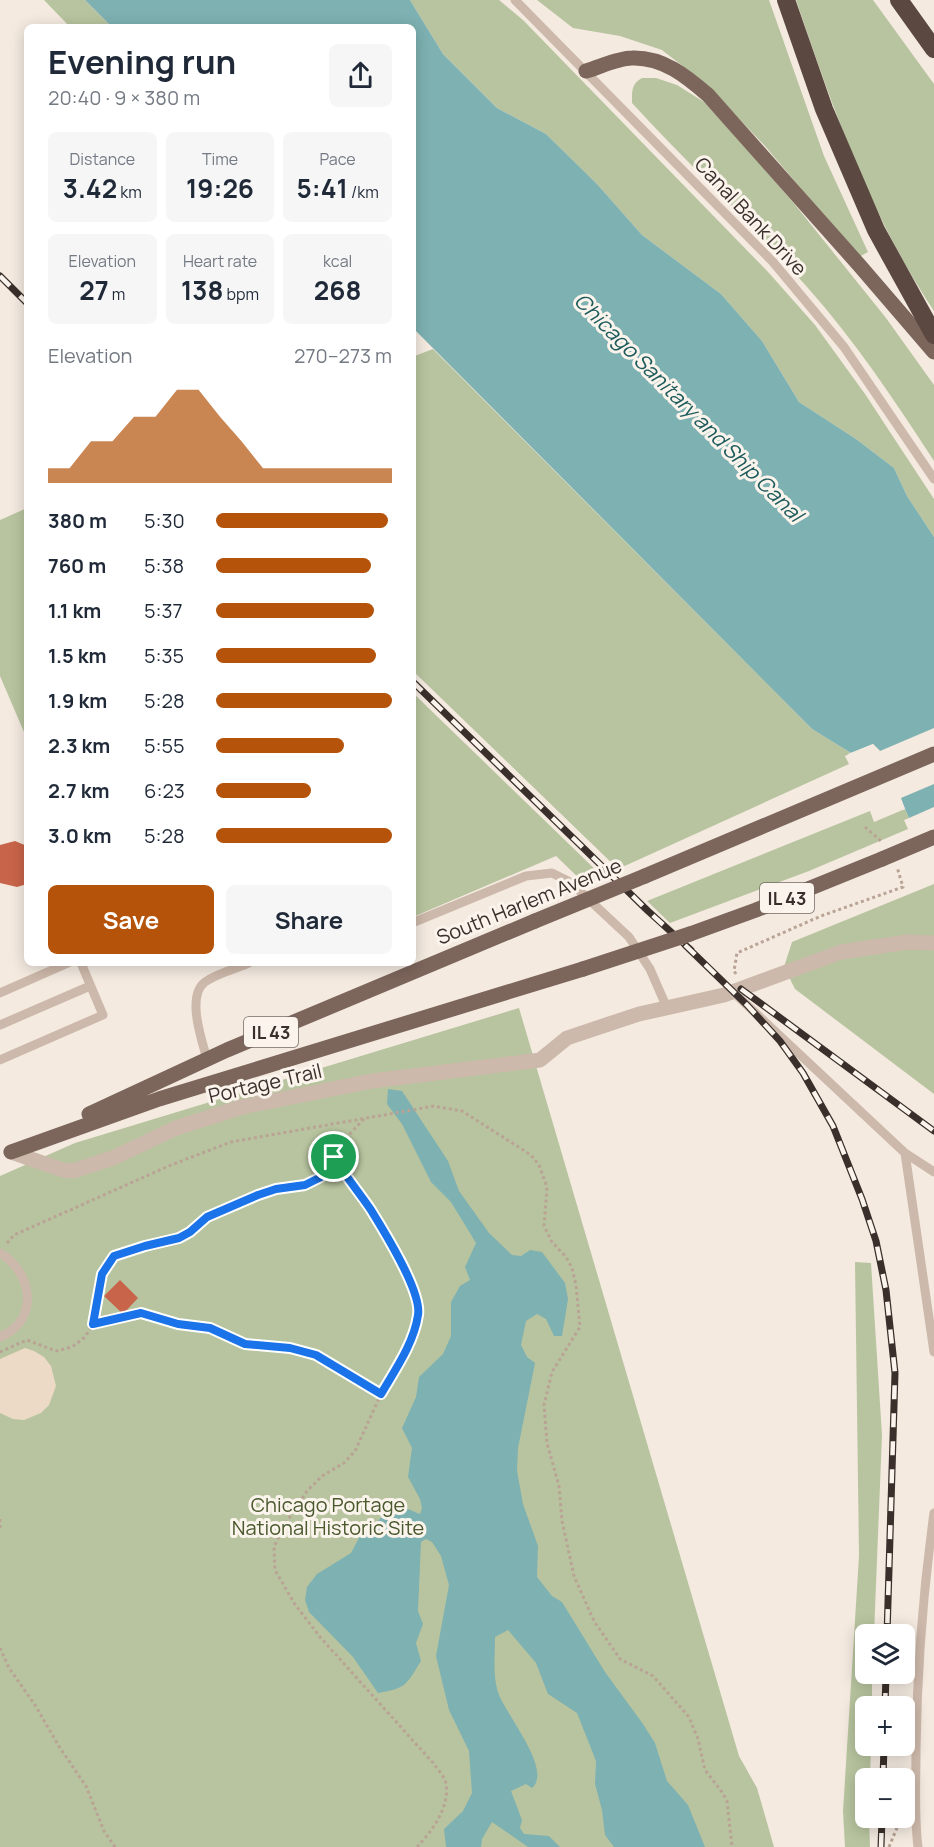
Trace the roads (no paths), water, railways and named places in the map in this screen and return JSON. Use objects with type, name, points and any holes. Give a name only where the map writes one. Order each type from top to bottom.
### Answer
[{"type":"highway","points":[[786,0],[825,109],[876,230],[934,335]]},
{"type":"highway","points":[[899,0],[934,49]]},
{"type":"main road","points":[[586,71],[631,57],[657,61],[682,73],[708,95],[934,352]]},
{"type":"main road","name":"South Harlem Avenue","points":[[6,1154],[207,1059],[934,754]]},
{"type":"main road","name":"IL 43","points":[[6,1154],[159,1099],[670,942],[756,910],[934,837]]},
{"type":"street","points":[[667,1008],[739,990],[841,952],[907,942],[934,943]]},
{"type":"street","name":"Portage Trail","points":[[6,1154],[73,1171],[113,1158],[176,1128],[242,1107],[372,1082],[540,1060],[567,1038],[639,1014],[667,1008]]},
{"type":"lane","name":"Canal Bank Drive","points":[[515,0],[773,262],[844,346],[934,479]]},
{"type":"lane","points":[[416,921],[526,876],[552,873],[570,882],[628,937],[650,969],[667,1008]]},
{"type":"lane","points":[[0,993],[61,966]]},
{"type":"lane","points":[[0,1060],[103,1016],[82,966]]},
{"type":"lane","points":[[207,1059],[198,1031],[196,994],[204,982],[242,966]]},
{"type":"lane","points":[[0,1025],[90,986]]},
{"type":"lane","points":[[739,990],[905,1153],[934,1173]]},
{"type":"lane","points":[[905,1153],[934,1352]]},
{"type":"lane","points":[[0,1253],[20,1270],[27,1289],[27,1300],[18,1323],[0,1337]]},
{"type":"lane","points":[[918,1847],[915,1825],[917,1704],[923,1613],[934,1513]]},
{"type":"water","name":"Chicago Sanitary and Ship Canal","points":[[85,0],[410,0],[443,54],[497,108],[546,134],[597,184],[642,235],[721,294],[762,341],[799,402],[856,439],[894,468],[907,496],[934,537],[934,807],[909,818],[880,751],[873,744],[851,753],[812,729],[416,331],[416,24],[109,24]]},
{"type":"water","points":[[388,1089],[402,1091],[448,1161],[459,1191],[489,1233],[512,1255],[521,1256],[530,1250],[542,1252],[565,1283],[568,1299],[562,1336],[554,1336],[546,1319],[537,1314],[526,1321],[521,1345],[527,1357],[535,1363],[518,1448],[517,1471],[523,1504],[538,1546],[537,1577],[552,1596],[562,1602],[605,1672],[655,1743],[667,1781],[688,1805],[705,1847],[614,1847],[605,1835],[602,1810],[595,1784],[596,1761],[577,1713],[548,1694],[536,1663],[508,1630],[495,1637],[497,1689],[525,1740],[537,1768],[537,1779],[532,1788],[526,1784],[511,1791],[522,1820],[520,1828],[524,1834],[549,1836],[560,1847],[528,1847],[492,1822],[482,1839],[481,1847],[446,1847],[444,1829],[463,1811],[472,1793],[469,1751],[449,1710],[436,1656],[449,1585],[441,1556],[432,1542],[426,1539],[421,1542],[418,1611],[423,1624],[416,1643],[421,1661],[405,1684],[400,1687],[378,1693],[353,1657],[309,1612],[305,1600],[307,1587],[317,1574],[351,1553],[360,1536],[388,1512],[401,1506],[420,1514],[422,1508],[420,1499],[408,1477],[412,1448],[402,1428],[416,1397],[419,1377],[443,1354],[451,1336],[451,1302],[460,1286],[470,1280],[465,1267],[476,1243],[451,1202],[431,1182],[402,1124],[387,1104]]},
{"type":"railway","points":[[0,276],[24,300]]},
{"type":"railway","points":[[416,685],[691,950]]},
{"type":"railway","points":[[685,945],[747,1005],[780,1041],[803,1073],[833,1126],[876,1241],[886,1290],[895,1373],[887,1624]]},
{"type":"railway","points":[[741,989],[934,1131]]},
{"type":"railway","points":[[885,1696],[886,1684]]},
{"type":"railway","points":[[883,1768],[884,1756]]},
{"type":"railway","points":[[881,1847],[882,1828]]},
{"type":"park label","name":"Chicago Portage National Historic Site","points":[[328,1516]]}]
